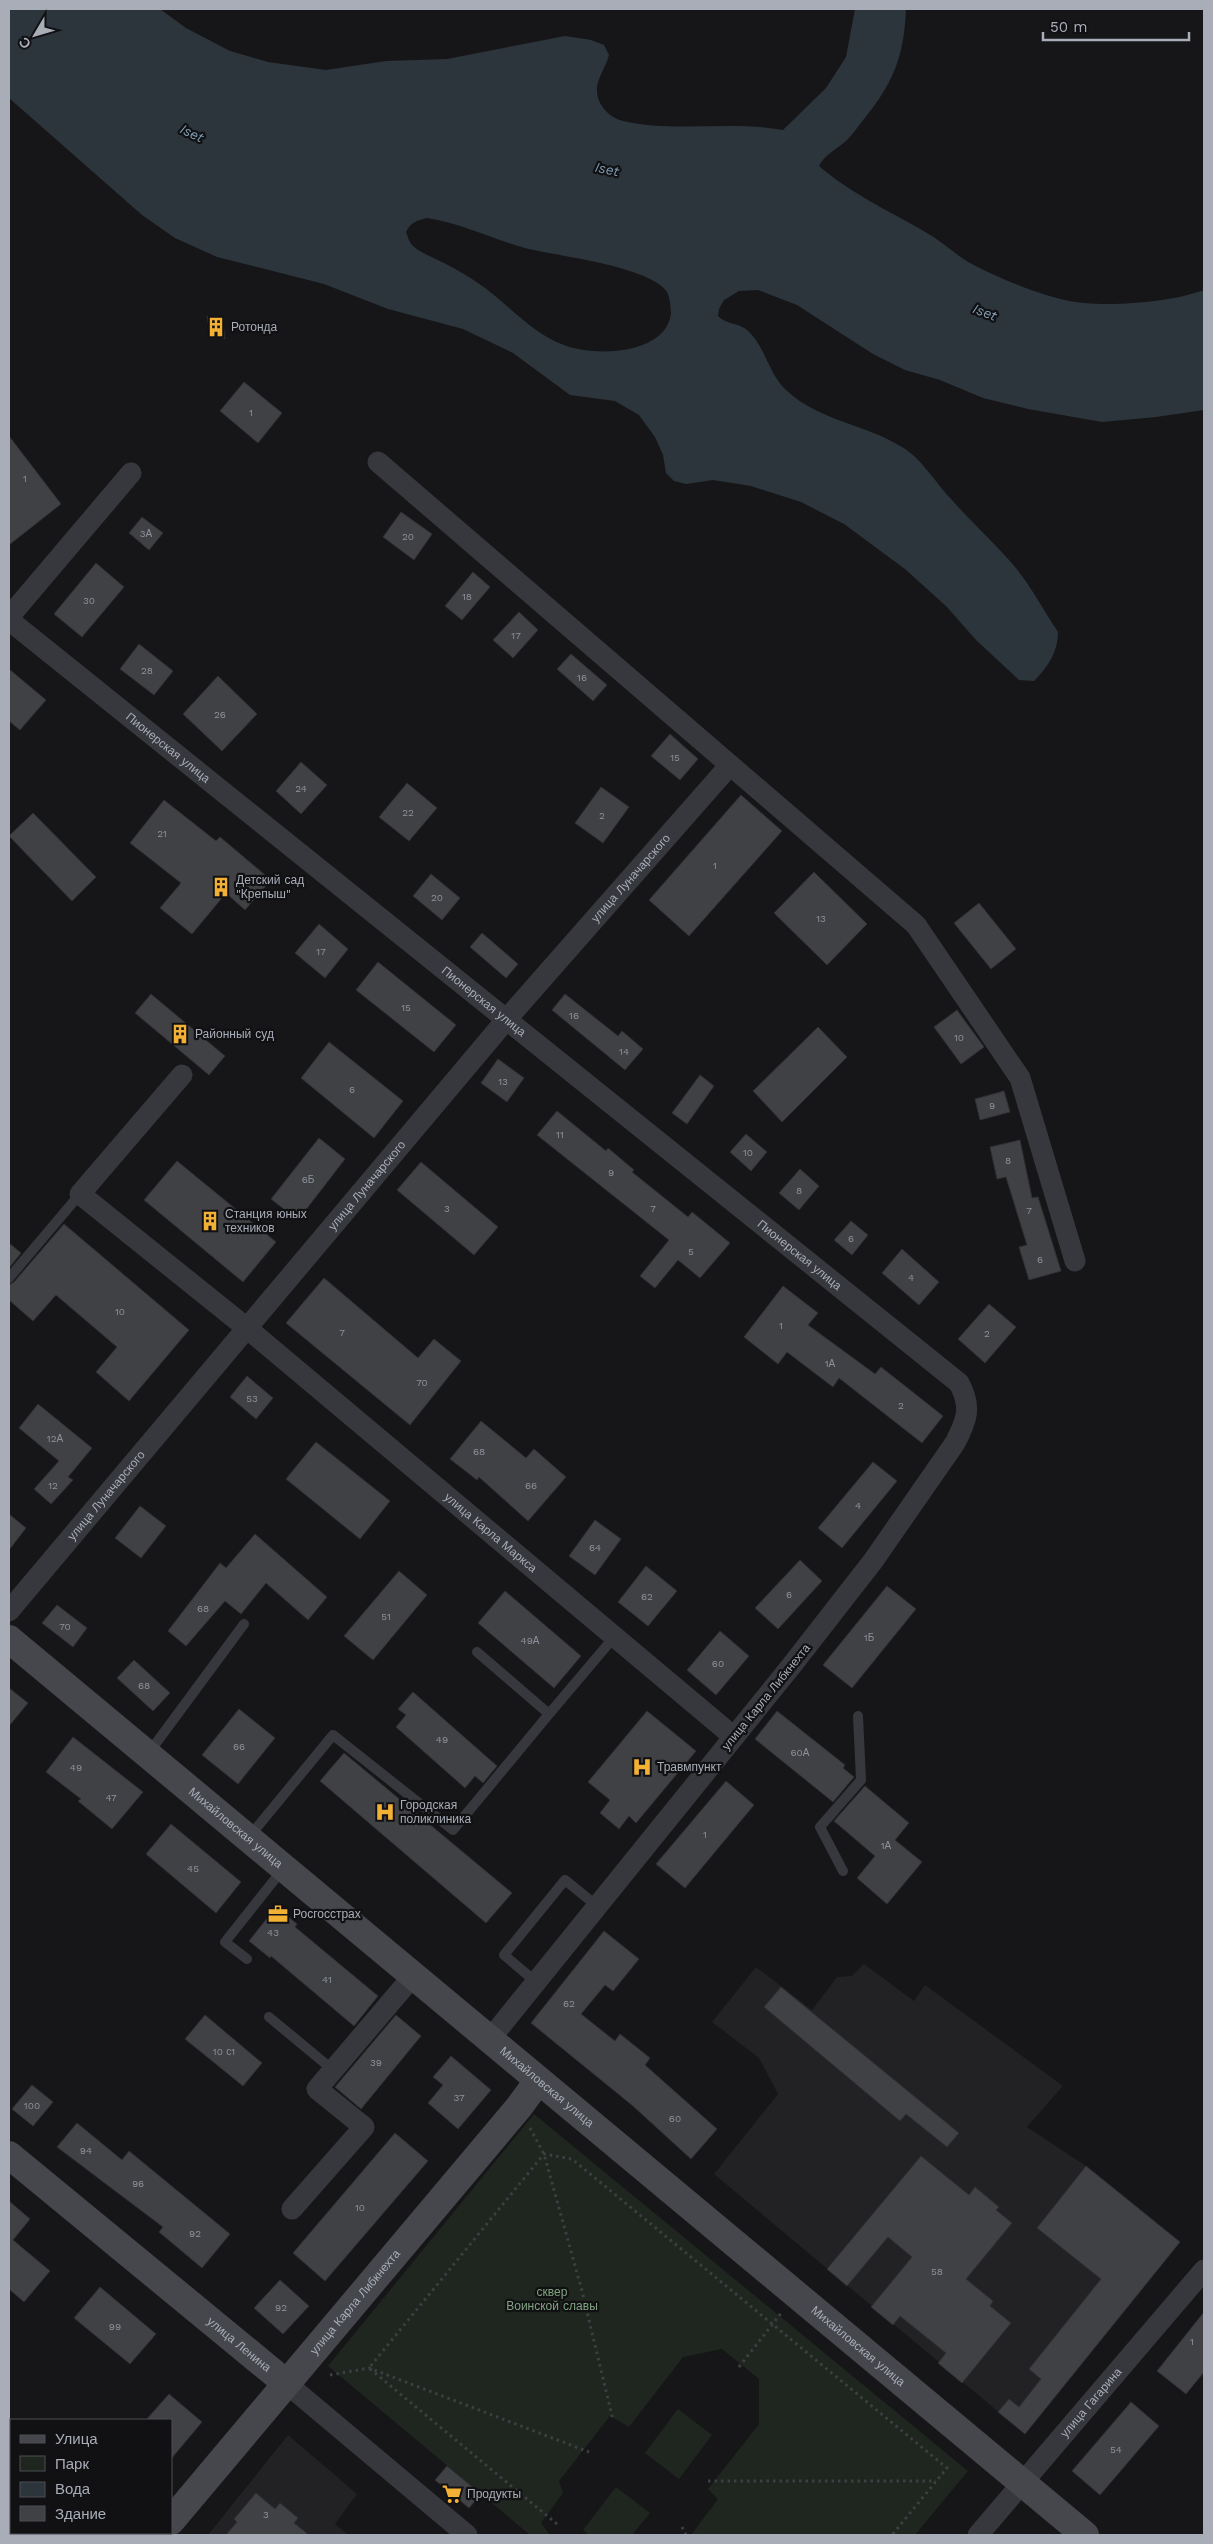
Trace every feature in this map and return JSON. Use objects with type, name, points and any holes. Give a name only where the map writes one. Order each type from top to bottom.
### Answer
[{"type":"main road","name":"Михайловская улица","points":[[9,1639],[1085,2535]]},
{"type":"main road","name":"улица Карла Либкнехта","points":[[172,2520],[519,2108],[538,2081]]},
{"type":"main road","name":"улица Ленина","points":[[9,2156],[286,2383]]},
{"type":"street","points":[[378,462],[916,925],[1020,1078],[1075,1261]]},
{"type":"street","points":[[9,619],[131,473]]},
{"type":"street","name":"Пионерская улица","points":[[9,619],[959,1383]]},
{"type":"street","name":"улица Луначарского","points":[[9,1611],[506,1020],[730,764]]},
{"type":"street","points":[[80,1194],[182,1075]]},
{"type":"street","name":"улица Карла Маркса","points":[[80,1194],[248,1328],[734,1737]]},
{"type":"street","name":"улица Карла Либкнехта","points":[[490,2040],[873,1561],[955,1443],[964,1426],[968,1409],[966,1396],[959,1383]]},
{"type":"street","points":[[292,2209],[364,2127],[316,2089],[413,1976]]},
{"type":"street","name":"улица Гагарина","points":[[978,2535],[1204,2270]]},
{"type":"street","name":"улица Ленина","points":[[286,2383],[467,2535]]},
{"type":"lane","points":[[9,1278],[80,1194]]},
{"type":"lane","points":[[147,1754],[244,1624]]},
{"type":"lane","points":[[248,1838],[333,1735],[454,1830],[615,1636]]},
{"type":"lane","points":[[477,1652],[549,1714]]},
{"type":"lane","points":[[843,1871],[820,1827],[861,1780],[858,1716]]},
{"type":"lane","points":[[247,1959],[225,1942],[284,1868]]},
{"type":"lane","points":[[536,1982],[504,1955],[565,1880],[597,1906]]},
{"type":"lane","points":[[269,2017],[332,2070]]},
{"type":"path","points":[[519,2108],[544,2154],[582,2291],[613,2420]]},
{"type":"path","points":[[544,2154],[572,2159],[947,2468],[892,2535]]},
{"type":"path","points":[[369,2368],[544,2154]]},
{"type":"path","points":[[738,2367],[796,2294]]},
{"type":"path","points":[[369,2368],[557,2524]]},
{"type":"path","points":[[330,2375],[369,2368],[589,2452]]},
{"type":"path","points":[[708,2482],[936,2481]]},
{"type":"path","points":[[682,2527],[686,2535]]},
{"type":"shaded area","points":[[864,1964],[914,2001],[925,1985],[1063,2086],[1027,2127],[1086,2166],[1180,2242],[1025,2434],[714,2174],[778,2094],[759,2058],[712,2022],[756,1967],[812,2010],[837,1977],[852,1976]]},
{"type":"shaded area","points":[[288,2435],[357,2494],[335,2524],[348,2535],[208,2535]]},
{"type":"green space","name":"сквер Воинской славы","points":[[534,2114],[968,2471],[915,2535],[691,2535],[718,2499],[708,2489],[759,2424],[759,2379],[722,2349],[683,2357],[629,2427],[610,2416],[559,2481],[563,2493],[541,2523],[550,2535],[530,2535],[328,2366]]},
{"type":"green space","points":[[678,2409],[712,2435],[679,2479],[645,2453]]},
{"type":"green space","points":[[616,2487],[650,2513],[632,2535],[589,2535],[583,2530]]},
{"type":"water","name":"Iset","points":[[9,9],[160,9],[186,28],[230,51],[268,62],[326,70],[386,61],[447,59],[565,36],[591,40],[604,45],[609,55],[597,87],[599,101],[613,117],[623,121],[662,126],[743,126],[783,130],[826,88],[846,57],[855,9],[906,9],[900,55],[896,68],[883,93],[847,140],[828,155],[819,166],[832,177],[874,204],[932,236],[970,263],[1010,282],[1041,293],[1084,303],[1113,304],[1176,298],[1204,290],[1204,410],[1102,422],[1028,409],[983,398],[940,380],[905,370],[873,354],[797,305],[758,290],[739,291],[724,300],[719,309],[718,316],[747,330],[759,344],[775,376],[786,390],[813,409],[888,439],[909,452],[1016,568],[1058,632],[1054,653],[1044,670],[1034,681],[1019,680],[976,640],[947,607],[905,569],[844,524],[801,502],[751,486],[713,480],[686,484],[674,481],[666,473],[663,455],[655,437],[639,415],[615,401],[570,395],[513,353],[463,329],[388,309],[324,284],[217,257],[175,238],[142,215],[9,98]],"holes":[[[427,218],[440,220],[525,248],[601,263],[642,275],[657,283],[668,294],[671,314],[666,328],[656,338],[643,345],[610,351],[577,349],[552,340],[540,333],[475,281],[413,246],[406,232],[412,224]]]},
{"type":"building","name":"Ротонда","points":[[207,316],[223,322],[225,339],[210,333]]},
{"type":"building","points":[[244,382],[282,413],[258,443],[220,411]]},
{"type":"building","points":[[9,436],[61,504],[9,545]]},
{"type":"building","points":[[401,512],[432,534],[414,560],[383,537]]},
{"type":"building","points":[[142,517],[163,533],[149,550],[129,533]]},
{"type":"building","points":[[96,563],[124,587],[82,637],[54,614]]},
{"type":"building","points":[[473,572],[490,587],[462,620],[445,606]]},
{"type":"building","points":[[519,612],[538,630],[513,658],[493,640]]},
{"type":"building","points":[[139,644],[173,671],[154,695],[120,669]]},
{"type":"building","points":[[571,654],[607,685],[593,701],[557,669]]},
{"type":"building","points":[[9,669],[46,700],[20,730],[9,721]]},
{"type":"building","points":[[218,676],[257,714],[222,751],[183,714]]},
{"type":"building","points":[[670,734],[698,759],[680,780],[651,756]]},
{"type":"building","points":[[301,762],[327,785],[301,814],[276,791]]},
{"type":"building","points":[[407,783],[437,808],[409,841],[379,817]]},
{"type":"building","points":[[601,787],[629,807],[603,843],[575,823]]},
{"type":"building","points":[[741,795],[782,831],[689,936],[649,900]]},
{"type":"building","points":[[164,800],[216,841],[220,837],[271,880],[245,910],[226,893],[192,934],[160,908],[181,883],[130,843]]},
{"type":"building","points":[[33,813],[96,877],[72,901],[9,836]]},
{"type":"building","points":[[814,872],[867,924],[827,965],[774,913]]},
{"type":"building","points":[[431,874],[460,898],[442,920],[413,896]]},
{"type":"building","points":[[979,903],[1016,949],[991,969],[954,923]]},
{"type":"building","points":[[319,924],[348,949],[325,978],[295,953]]},
{"type":"building","points":[[482,933],[518,964],[506,978],[470,947]]},
{"type":"building","points":[[378,962],[456,1025],[434,1052],[356,990]]},
{"type":"building","name":"Районный суд","points":[[151,994],[225,1056],[209,1075],[135,1013]]},
{"type":"building","points":[[565,994],[618,1036],[622,1031],[643,1049],[625,1070],[552,1010]]},
{"type":"building","points":[[957,1010],[984,1047],[961,1064],[934,1027]]},
{"type":"building","points":[[818,1027],[847,1057],[782,1122],[753,1091]]},
{"type":"building","points":[[329,1042],[403,1101],[374,1138],[301,1078]]},
{"type":"building","points":[[498,1059],[524,1078],[507,1102],[481,1083]]},
{"type":"building","points":[[700,1075],[714,1086],[687,1124],[672,1113]]},
{"type":"building","points":[[1004,1091],[1010,1112],[980,1120],[975,1099]]},
{"type":"building","points":[[557,1111],[606,1151],[608,1148],[634,1170],[632,1172],[688,1217],[692,1212],[730,1243],[700,1278],[678,1260],[655,1288],[640,1276],[669,1240],[537,1135]]},
{"type":"building","points":[[746,1134],[767,1152],[751,1171],[730,1152]]},
{"type":"building","points":[[319,1138],[345,1159],[298,1220],[271,1199]]},
{"type":"building","points":[[1020,1140],[1032,1198],[1038,1197],[1061,1271],[1029,1280],[1019,1247],[1027,1245],[1006,1177],[997,1179],[990,1147]]},
{"type":"building","name":"Станция юных техников","points":[[177,1161],[276,1242],[243,1282],[144,1200]]},
{"type":"building","points":[[421,1162],[498,1227],[474,1255],[397,1190]]},
{"type":"building","points":[[800,1169],[819,1186],[799,1210],[779,1193]]},
{"type":"building","points":[[851,1221],[868,1235],[852,1255],[834,1240]]},
{"type":"building","points":[[64,1224],[189,1330],[129,1401],[96,1372],[117,1347],[56,1295],[33,1321],[9,1300],[9,1285],[14,1282]]},
{"type":"building","points":[[9,1243],[21,1253],[9,1268]]},
{"type":"building","points":[[902,1249],[939,1282],[919,1305],[882,1273]]},
{"type":"building","points":[[324,1278],[418,1358],[434,1339],[461,1361],[410,1425],[286,1323]]},
{"type":"building","points":[[783,1286],[818,1313],[808,1325],[875,1374],[881,1367],[943,1416],[922,1443],[839,1378],[833,1387],[787,1352],[778,1364],[744,1337]]},
{"type":"building","points":[[989,1304],[1016,1327],[985,1363],[958,1339]]},
{"type":"building","points":[[247,1376],[273,1398],[256,1419],[230,1397]]},
{"type":"building","points":[[38,1404],[92,1448],[68,1477],[73,1480],[51,1504],[34,1489],[59,1461],[19,1428]]},
{"type":"building","points":[[481,1421],[526,1458],[534,1449],[566,1477],[528,1521],[479,1477],[477,1480],[450,1459]]},
{"type":"building","points":[[316,1442],[390,1501],[360,1539],[286,1479]]},
{"type":"building","points":[[873,1462],[897,1481],[842,1548],[818,1528]]},
{"type":"building","points":[[140,1506],[166,1526],[141,1558],[115,1538]]},
{"type":"building","points":[[9,1514],[26,1528],[9,1550]]},
{"type":"building","points":[[595,1520],[621,1539],[595,1575],[569,1556]]},
{"type":"building","points":[[255,1534],[327,1597],[308,1620],[266,1583],[241,1614],[225,1601],[186,1646],[168,1631],[220,1563],[226,1568]]},
{"type":"building","points":[[800,1560],[822,1581],[778,1629],[755,1608]]},
{"type":"building","points":[[646,1566],[677,1591],[648,1626],[618,1602]]},
{"type":"building","points":[[399,1571],[427,1595],[373,1660],[344,1636]]},
{"type":"building","points":[[887,1586],[916,1609],[852,1688],[823,1665]]},
{"type":"building","points":[[505,1591],[581,1656],[554,1688],[478,1623]]},
{"type":"building","points":[[57,1605],[87,1628],[73,1647],[42,1623]]},
{"type":"building","points":[[720,1631],[749,1656],[716,1695],[687,1670]]},
{"type":"building","points":[[134,1660],[170,1693],[153,1711],[117,1678]]},
{"type":"building","points":[[9,1688],[28,1703],[9,1726]]},
{"type":"building","points":[[413,1692],[497,1766],[483,1783],[475,1776],[465,1788],[396,1727],[406,1715],[398,1709]]},
{"type":"building","points":[[239,1709],[275,1738],[238,1784],[202,1755]]},
{"type":"building","name":"Травмпункт","points":[[647,1711],[696,1751],[636,1823],[629,1816],[619,1829],[600,1813],[610,1800],[588,1782]]},
{"type":"building","points":[[777,1711],[845,1765],[843,1768],[854,1777],[833,1802],[755,1739]]},
{"type":"building","points":[[73,1737],[143,1792],[112,1829],[78,1801],[81,1799],[46,1772]]},
{"type":"building","name":"Городская поликлиника","points":[[344,1753],[512,1893],[486,1923],[320,1781]]},
{"type":"building","points":[[726,1781],[754,1805],[685,1888],[656,1864]]},
{"type":"building","points":[[865,1786],[909,1823],[895,1840],[922,1862],[887,1904],[857,1878],[875,1856],[834,1821]]},
{"type":"building","points":[[171,1824],[241,1882],[216,1913],[146,1854]]},
{"type":"building","points":[[276,1907],[297,1924],[295,1927],[378,1996],[354,2026],[271,1956],[270,1958],[249,1941]]},
{"type":"building","points":[[604,1931],[639,1959],[613,1991],[605,1985],[581,2014],[615,2041],[620,2034],[650,2058],[645,2065],[717,2129],[691,2159],[633,2106],[531,2023]]},
{"type":"building","points":[[781,1987],[959,2133],[947,2147],[906,2114],[900,2121],[764,2007]]},
{"type":"building","points":[[205,2015],[262,2063],[243,2086],[185,2039]]},
{"type":"building","points":[[396,2015],[421,2036],[361,2109],[335,2087]]},
{"type":"building","points":[[451,2056],[491,2090],[458,2129],[428,2103],[443,2085],[433,2077]]},
{"type":"building","points":[[32,2085],[53,2102],[33,2126],[12,2109]]},
{"type":"building","points":[[77,2123],[122,2160],[129,2151],[230,2234],[202,2268],[159,2232],[163,2227],[57,2147]]},
{"type":"building","points":[[395,2133],[428,2161],[325,2281],[293,2253]]},
{"type":"building","points":[[921,2156],[969,2195],[975,2187],[999,2207],[996,2210],[1012,2223],[966,2279],[993,2301],[990,2306],[1011,2323],[962,2383],[938,2363],[946,2353],[900,2316],[893,2325],[871,2307],[912,2257],[888,2237],[847,2286],[827,2269]]},
{"type":"building","points":[[1086,2166],[1180,2242],[1025,2434],[998,2412],[1009,2399],[1019,2407],[1041,2379],[1029,2369],[1101,2279],[1037,2228]]},
{"type":"building","points":[[9,2201],[30,2219],[13,2240],[50,2271],[24,2302],[9,2289]]},
{"type":"building","points":[[280,2280],[309,2306],[283,2334],[254,2308]]},
{"type":"building","points":[[100,2287],[156,2334],[130,2364],[74,2318]]},
{"type":"building","points":[[1204,2312],[1204,2372],[1186,2394],[1157,2371]]},
{"type":"building","points":[[169,2394],[202,2422],[172,2458],[172,2419],[147,2419]]},
{"type":"building","points":[[1131,2402],[1159,2426],[1100,2495],[1072,2471]]},
{"type":"building","points":[[447,2466],[481,2494],[469,2508],[435,2480]]},
{"type":"building","points":[[256,2493],[275,2509],[280,2503],[298,2518],[294,2523],[309,2535],[226,2535],[237,2522],[234,2519]]},
{"type":"place","name":"Ротонда","points":[[216,327]]},
{"type":"place","name":"Детский сад \"Крепыш\"","points":[[221,887]]},
{"type":"place","name":"Районный суд","points":[[180,1034]]},
{"type":"place","name":"Станция юных техников","points":[[210,1221]]},
{"type":"place","name":"Травмпункт","points":[[642,1767]]},
{"type":"place","name":"Городская поликлиника","points":[[385,1812]]},
{"type":"place","name":"Росгосстрах","points":[[278,1914]]},
{"type":"place","name":"Продукты","points":[[452,2494]]}]
